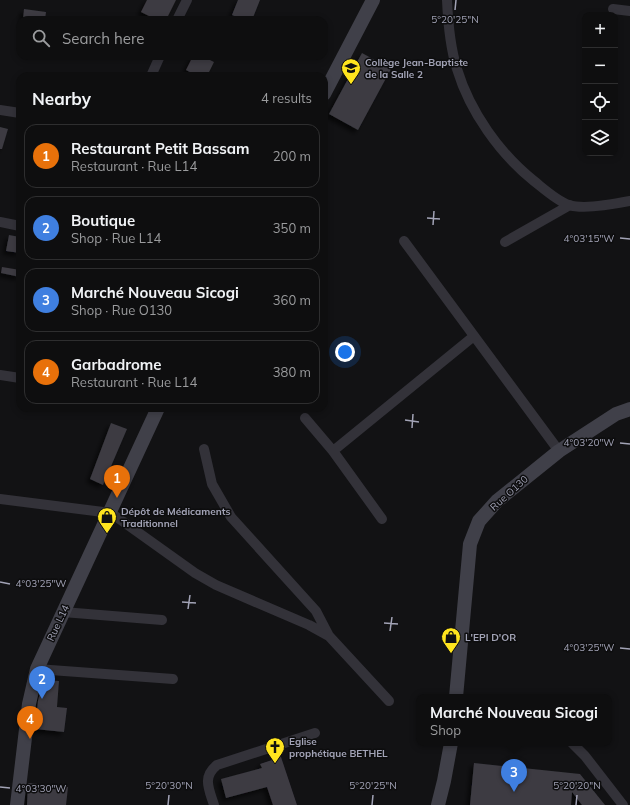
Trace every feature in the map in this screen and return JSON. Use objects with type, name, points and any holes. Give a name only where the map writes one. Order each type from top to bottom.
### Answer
[{"type":"street","points":[[179,16],[187,0]]},
{"type":"street","points":[[328,86],[373,0]]},
{"type":"street","points":[[447,0],[449,33],[457,69],[466,93],[505,154],[524,173],[549,193],[570,205],[604,206],[630,201]]},
{"type":"street","points":[[613,10],[630,11]]},
{"type":"street","points":[[153,72],[158,60]]},
{"type":"street","points":[[0,110],[16,112]]},
{"type":"street","points":[[505,242],[570,205]]},
{"type":"street","points":[[0,222],[16,225]]},
{"type":"street","points":[[404,241],[559,451]]},
{"type":"street","points":[[333,451],[474,336]]},
{"type":"street","points":[[0,375],[16,377]]},
{"type":"street","name":"Rue O130","points":[[456,694],[470,544],[480,521],[497,501],[559,451],[616,414],[630,409]]},
{"type":"street","name":"Rue L14","points":[[17,805],[29,704],[37,669],[111,513],[156,412]]},
{"type":"street","points":[[305,418],[333,451],[382,519]]},
{"type":"street","points":[[204,449],[212,484],[231,517],[316,611],[329,636],[389,701]]},
{"type":"street","points":[[0,498],[111,513],[195,573],[216,585],[309,625],[329,636]]},
{"type":"street","points":[[63,612],[162,620]]},
{"type":"street","points":[[37,669],[173,679]]},
{"type":"street","points":[[214,805],[207,781],[210,771],[217,765],[314,733]]},
{"type":"street","points":[[438,805],[450,746]]},
{"type":"street","points":[[575,746],[585,756],[623,805]]},
{"type":"building","points":[[147,0],[176,0],[168,16],[149,16],[141,12]]},
{"type":"building","points":[[238,0],[260,0],[254,16],[232,15]]},
{"type":"building","points":[[24,9],[46,12],[46,16],[23,16]]},
{"type":"building","points":[[362,53],[391,69],[358,130],[329,114]]},
{"type":"building","points":[[191,60],[210,60],[214,62],[209,72],[190,72],[186,70]]},
{"type":"building","points":[[0,127],[8,129],[2,149],[0,149]]},
{"type":"building","points":[[9,235],[16,236],[16,252],[6,251]]},
{"type":"building","points":[[2,267],[16,269],[16,276],[1,273]]},
{"type":"building","points":[[111,423],[127,429],[103,485],[90,479]]},
{"type":"building","points":[[43,680],[59,681],[57,707],[67,708],[64,732],[35,729],[38,701]]},
{"type":"building","points":[[281,757],[297,805],[273,805],[267,787],[226,798],[221,779],[262,768],[260,764]]},
{"type":"building","points":[[474,763],[580,774],[605,805],[582,805],[572,792],[571,805],[470,805]]},
{"type":"building","points":[[28,783],[68,787],[66,805],[27,805]]},
{"type":"place","name":"Collège Jean-Baptiste de la Salle 2","points":[[351,85]]},
{"type":"place","name":"Restaurant Petit Bassam","points":[[117,498]]},
{"type":"place","name":"Dépôt de Médicaments Traditionnel","points":[[107,534]]},
{"type":"place","name":"L'EPI D'OR","points":[[451,654]]},
{"type":"place","name":"Boutique","points":[[42,699]]},
{"type":"place","name":"Garbadrome","points":[[30,739]]},
{"type":"place","name":"Eglise prophétique BETHEL","points":[[275,764]]},
{"type":"place","name":"Marché Nouveau Sicogi","points":[[514,792]]}]
